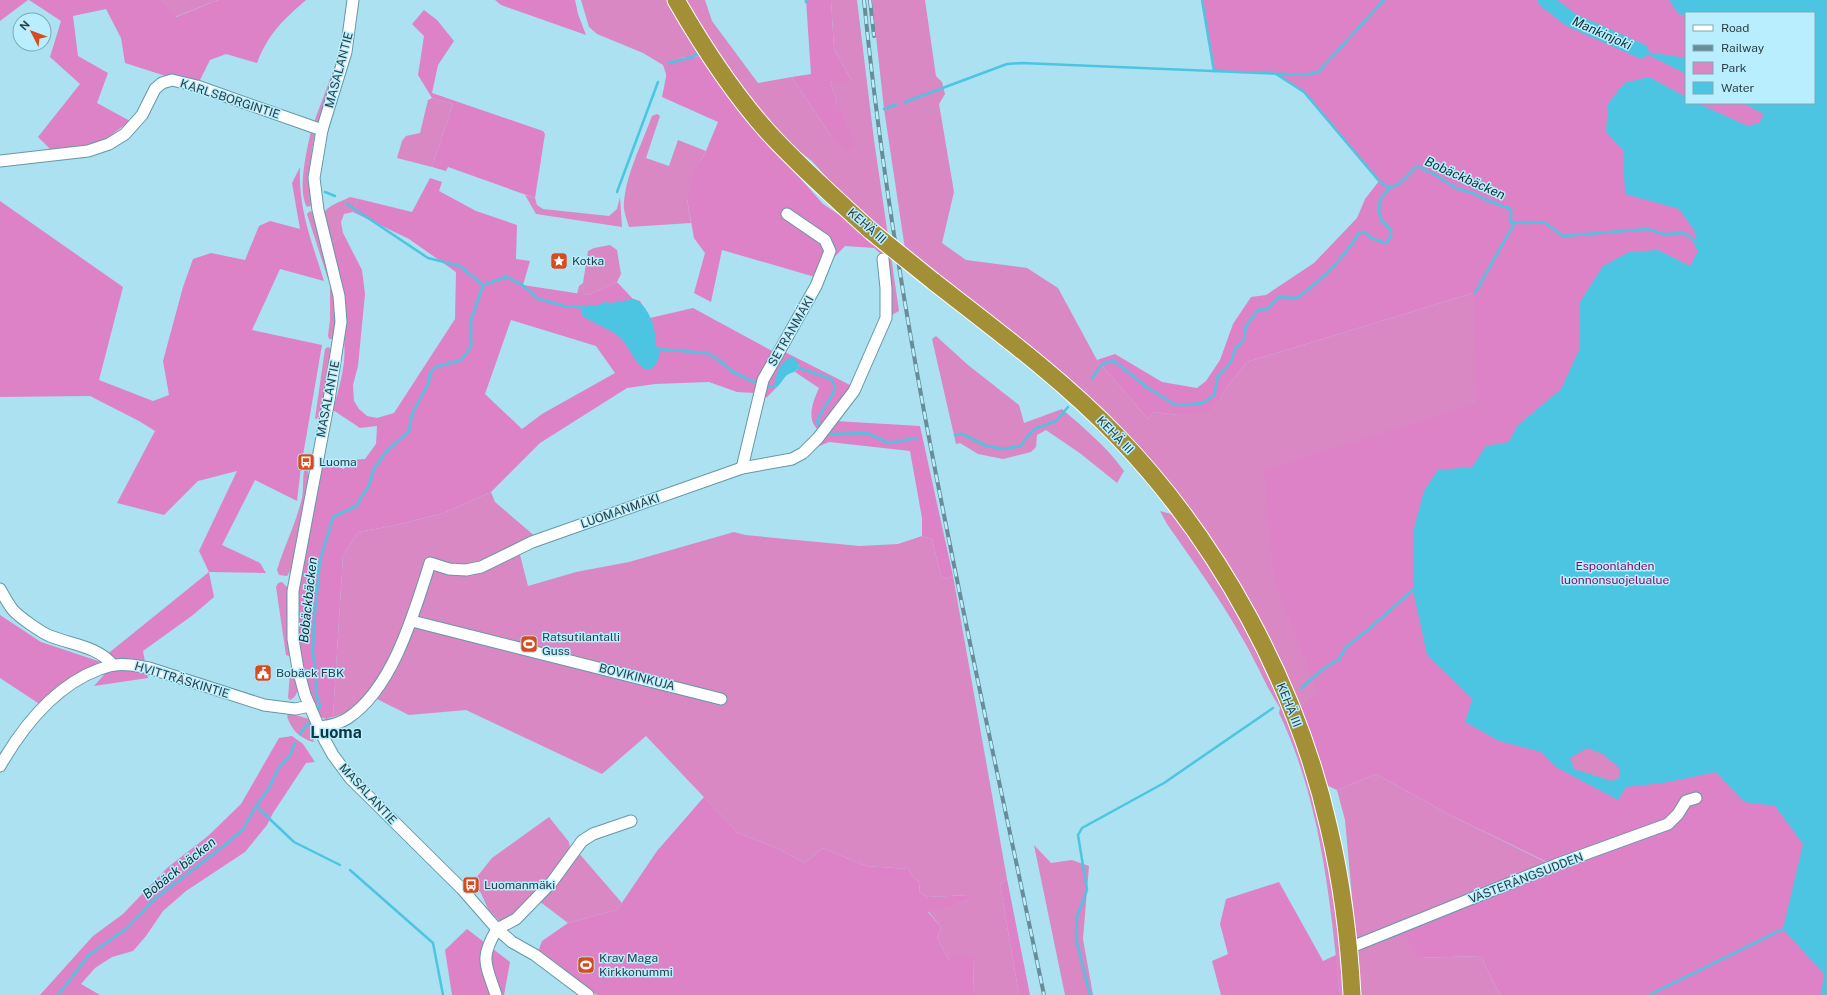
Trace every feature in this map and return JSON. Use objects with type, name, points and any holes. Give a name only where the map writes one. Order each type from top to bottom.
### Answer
[{"type":"highway","name":"KEHÄ III","points":[[676,0],[714,63],[739,97],[768,132],[810,175],[871,231],[1043,368],[1091,410],[1118,437],[1173,501],[1198,534],[1238,600],[1267,653],[1291,707],[1313,770],[1329,827],[1342,889],[1349,948],[1352,995]]},
{"type":"street","name":"MASALANTIE","points":[[353,0],[346,52],[322,130],[314,178],[318,210],[339,296],[341,322],[337,353],[300,551],[292,606],[293,639],[298,668],[310,706],[319,727],[333,755],[350,778],[462,889],[497,929],[512,942],[535,955],[588,995]]},
{"type":"street","name":"KARLSBORGINTIE","points":[[0,161],[88,152],[109,144],[125,134],[142,115],[155,89],[162,83],[172,80],[197,86],[322,130]]},
{"type":"street","name":"SETRANMÄKI","points":[[742,468],[763,380],[816,286],[830,251],[825,240],[787,214]]},
{"type":"street","name":"LUOMANMÄKI","points":[[319,727],[338,723],[348,718],[370,699],[383,681],[412,621],[430,563],[449,569],[466,570],[480,567],[532,542],[742,468],[792,459],[803,453],[818,438],[846,404],[854,391],[886,318],[886,288],[883,259]]},
{"type":"street","points":[[0,589],[14,611],[48,636],[95,650],[106,656],[113,665]]},
{"type":"street","name":"BOVIKINKUJA","points":[[412,621],[722,698]]},
{"type":"street","name":"HVITTRÄSKINTIE","points":[[0,766],[40,711],[55,696],[86,675],[113,665],[129,664],[149,668],[264,705],[295,709],[310,706]]},
{"type":"street","name":"VÄSTERÄNGSUDDEN","points":[[1349,948],[1555,865],[1668,824],[1678,814],[1686,801],[1696,798]]},
{"type":"street","points":[[496,995],[486,966],[485,956],[490,940],[497,929],[516,919],[552,882],[582,841],[593,834],[631,821]]},
{"type":"green space","points":[[162,0],[218,0],[175,17]]},
{"type":"green space","points":[[581,0],[667,0],[701,56],[679,58],[670,62],[667,77],[663,65],[643,53],[597,34],[589,27]]},
{"type":"green space","points":[[683,0],[705,0],[712,21],[758,83],[792,77],[831,136],[837,103],[830,81],[852,81],[834,49],[831,0],[857,0],[874,140],[899,311],[890,316],[886,259],[874,248],[875,226],[842,197],[812,161],[784,140],[745,94]]},
{"type":"green space","name":"Espoonlahden luonnonsuojelualue","points":[[872,0],[925,0],[936,76],[942,82],[945,94],[939,104],[954,192],[942,243],[966,260],[1027,268],[1058,288],[1097,360],[1148,419],[1154,412],[1178,415],[1220,400],[1224,391],[1247,362],[1473,293],[1410,188],[1205,0],[1827,0],[1827,995],[1798,995],[1616,818],[1318,693],[1299,707],[1191,513],[905,249],[884,109]]},
{"type":"green space","points":[[337,61],[320,120],[317,123],[314,122]]},
{"type":"green space","points":[[432,98],[453,104],[432,167],[397,158],[402,141],[406,136],[420,133],[428,100]]},
{"type":"green space","points":[[657,114],[660,116],[646,158],[669,166],[678,140],[706,151],[701,160],[687,199],[691,223],[629,227],[624,209],[627,186],[634,162],[652,116]]},
{"type":"green space","points":[[311,131],[315,133],[310,169],[312,205],[307,207],[304,200],[303,180],[305,158]]},
{"type":"green space","points":[[525,195],[535,198],[537,205],[543,209],[609,216],[617,209],[620,197],[622,227],[536,214]]},
{"type":"green space","points":[[350,197],[359,199],[353,212],[344,214],[341,222],[343,233],[332,243],[323,216],[330,206]]},
{"type":"green space","points":[[310,211],[313,213],[331,276],[328,279],[307,214]]},
{"type":"green space","points":[[610,245],[617,250],[621,274],[617,282],[588,295],[577,294],[579,286],[583,283],[588,251],[594,248]]},
{"type":"green space","points":[[331,288],[335,298],[335,319],[334,338],[329,339],[328,336]]},
{"type":"green space","points":[[936,336],[968,365],[1019,405],[1024,423],[1062,409],[1103,446],[1124,471],[1117,483],[1081,454],[1046,430],[1037,435],[1036,447],[1031,452],[1003,459],[978,454],[960,443],[956,444],[932,339]]},
{"type":"green space","points":[[328,347],[333,350],[322,409],[320,416],[316,419],[325,349]]},
{"type":"green space","points":[[306,464],[308,465],[308,479],[291,570],[287,576],[279,575],[277,570],[296,519],[303,493]]},
{"type":"green space","points":[[491,492],[495,502],[537,538],[519,551],[528,586],[576,572],[629,562],[734,532],[745,535],[860,546],[898,544],[922,536],[932,539],[941,576],[947,579],[953,576],[1007,879],[1000,884],[1019,995],[973,995],[974,959],[949,960],[937,938],[941,927],[928,911],[969,900],[969,895],[928,897],[919,892],[920,883],[912,876],[908,869],[866,866],[822,848],[805,863],[777,848],[738,833],[646,736],[602,774],[466,710],[409,715],[367,694],[348,712],[333,717],[343,555],[358,532],[392,526],[444,513]]},
{"type":"green space","points":[[1160,511],[1171,514],[1196,544],[1249,633],[1274,683],[1308,772],[1332,872],[1346,995],[1340,995],[1322,851],[1314,816],[1305,781],[1279,713],[1280,708],[1224,607],[1167,524]]},
{"type":"green space","points":[[282,582],[287,587],[289,656],[286,655],[276,587],[278,583]]},
{"type":"green space","points":[[291,672],[295,674],[297,692],[296,695],[290,700],[288,698]]},
{"type":"green space","points":[[289,713],[309,719],[317,735],[313,742],[304,738],[293,729],[287,716]]},
{"type":"green space","points":[[1376,774],[1448,814],[1548,863],[1418,958],[1481,956],[1500,995],[1361,995],[1345,820],[1337,790]]},
{"type":"green space","points":[[549,817],[569,842],[570,850],[530,900],[501,923],[488,909],[481,893],[472,883],[492,858]]},
{"type":"green space","points":[[1034,845],[1051,863],[1072,860],[1089,866],[1083,939],[1093,995],[1065,995]]},
{"type":"green space","points":[[577,851],[622,903],[617,910],[568,923],[539,901]]},
{"type":"shaded area","points":[[0,0],[28,0],[12,12],[0,21]]},
{"type":"shaded area","points":[[29,0],[162,0],[176,17],[218,0],[306,0],[277,28],[266,44],[257,63],[226,54],[210,60],[197,86],[125,63],[121,38],[106,9],[73,16],[78,56],[108,73],[97,103],[130,121],[99,144],[54,153],[38,137],[80,84],[50,57],[61,21],[52,15],[52,12],[47,12]]},
{"type":"shaded area","points":[[495,0],[575,0],[578,14],[586,35],[501,5]]},
{"type":"shaded area","points":[[806,0],[831,0],[834,49],[852,81],[830,81],[837,103],[854,144],[848,151],[831,136],[792,77],[811,74]]},
{"type":"shaded area","points":[[1202,0],[1669,0],[1678,13],[1685,16],[1685,58],[1643,51],[1685,73],[1685,96],[1649,77],[1606,132],[1623,150],[1625,194],[1679,209],[1694,230],[1699,251],[1690,267],[1658,250],[1580,302],[1579,350],[1561,389],[1517,426],[1509,442],[1486,446],[1472,467],[1438,470],[1427,655],[1472,699],[1465,722],[1499,741],[1541,752],[1556,767],[1618,800],[1626,787],[1663,783],[1717,772],[1744,802],[1775,806],[1803,844],[1783,929],[1824,974],[1821,995],[1500,995],[1481,956],[1418,958],[1399,923],[1547,862],[1448,814],[1376,774],[1337,790],[1326,785],[1299,707],[1318,692],[1274,581],[1264,470],[1477,403],[1473,293],[1247,362],[1224,391],[1220,400],[1209,411],[1178,415],[1154,412],[1148,419],[1097,360],[1115,354],[1162,382],[1197,388],[1206,381],[1220,360],[1233,324],[1251,297],[1266,295],[1314,263],[1357,218],[1365,199],[1379,181],[1304,92],[1276,74],[1214,71]]},
{"type":"shaded area","points":[[424,10],[437,20],[454,41],[438,65],[432,93],[543,131],[545,134],[535,198],[448,167],[446,171],[432,167],[453,104],[432,98],[418,75],[424,36],[412,24]]},
{"type":"shaded area","points":[[701,56],[792,169],[823,204],[847,220],[874,243],[874,248],[845,246],[815,277],[722,250],[711,302],[694,293],[705,253],[694,238],[687,199],[693,175],[706,151],[718,122],[662,97],[669,62],[679,58]]},
{"type":"shaded area","points":[[1699,104],[1744,104],[1764,114],[1759,123],[1748,126]]},
{"type":"shaded area","points":[[300,167],[301,197],[307,225],[324,281],[280,269],[252,330],[322,345],[301,467],[297,501],[255,480],[222,545],[260,563],[266,573],[209,572],[199,551],[237,471],[198,481],[164,515],[117,503],[155,431],[139,421],[90,396],[0,397],[0,201],[123,287],[99,380],[153,401],[169,395],[163,361],[183,287],[193,259],[211,253],[245,260],[259,226],[270,221],[300,229],[292,183]]},
{"type":"shaded area","points":[[430,178],[442,182],[439,191],[476,211],[517,225],[516,259],[530,261],[523,285],[588,295],[617,282],[633,299],[640,301],[650,318],[693,308],[774,352],[783,351],[852,386],[820,431],[815,427],[812,416],[813,405],[819,388],[795,372],[799,368],[799,364],[774,386],[777,387],[766,398],[755,393],[737,392],[709,382],[655,384],[627,388],[540,443],[491,492],[444,513],[392,526],[358,532],[343,555],[333,717],[326,719],[318,716],[308,689],[299,654],[295,608],[321,462],[344,469],[347,460],[365,459],[376,444],[377,426],[360,428],[333,410],[342,375],[345,349],[343,319],[332,243],[343,233],[362,270],[365,294],[358,366],[353,385],[354,401],[359,409],[367,416],[377,418],[394,413],[455,319],[456,272],[409,239],[353,212],[359,199],[412,212]],"holes":[[[511,320],[596,346],[615,373],[542,414],[522,429],[485,394]]]},
{"type":"shaded area","points":[[835,421],[920,426],[953,576],[947,579],[941,576],[932,539],[922,536],[922,518],[910,451],[829,442],[812,449]]},
{"type":"shaded area","points":[[209,572],[214,597],[193,615],[143,651],[148,678],[94,686],[113,665],[105,656]]},
{"type":"shaded area","points":[[0,615],[41,642],[101,662],[78,674],[41,705],[0,678]]},
{"type":"shaded area","points":[[292,736],[303,744],[315,762],[306,763],[273,813],[267,825],[245,852],[186,891],[163,911],[146,936],[133,951],[112,957],[95,968],[81,984],[100,995],[40,995],[93,936],[123,914],[167,868],[208,836],[241,804],[279,738]]},
{"type":"shaded area","points":[[704,797],[738,833],[777,848],[805,863],[822,848],[866,866],[908,869],[912,876],[920,883],[919,892],[928,897],[969,895],[969,900],[928,912],[941,927],[937,938],[949,960],[955,953],[974,959],[973,995],[597,995],[538,952],[542,941],[568,923],[617,910],[657,851]]},
{"type":"shaded area","points":[[1007,879],[1030,995],[1019,995],[1000,884]]},
{"type":"shaded area","points":[[1279,882],[1323,961],[1336,955],[1340,995],[1221,995],[1212,961],[1228,954],[1220,924],[1226,899]]},
{"type":"shaded area","points":[[467,929],[510,962],[504,995],[452,995],[445,950]]},
{"type":"water","points":[[1669,0],[1827,0],[1827,995],[1821,995],[1824,974],[1783,929],[1803,844],[1775,806],[1744,802],[1716,772],[1663,783],[1626,787],[1618,800],[1556,767],[1541,752],[1499,741],[1465,722],[1472,699],[1427,655],[1413,590],[1414,528],[1424,491],[1438,470],[1472,467],[1486,446],[1509,442],[1517,426],[1561,389],[1579,350],[1580,302],[1603,266],[1629,252],[1658,250],[1690,266],[1698,251],[1694,230],[1679,209],[1625,194],[1623,150],[1606,132],[1608,104],[1624,83],[1649,77],[1685,96],[1685,104],[1699,104],[1748,126],[1759,123],[1764,114],[1744,104],[1815,104],[1815,12],[1685,12],[1685,16],[1678,13]],"holes":[[[1587,748],[1603,754],[1619,768],[1620,777],[1612,781],[1574,769],[1570,758]]]},
{"type":"water","points":[[1641,51],[1685,58],[1685,73]]},
{"type":"water","points":[[634,299],[644,307],[651,319],[655,333],[656,346],[659,349],[657,362],[653,367],[647,370],[638,363],[619,337],[581,315],[581,308],[585,308],[587,305],[595,306],[605,302],[611,303]]},
{"type":"water","points":[[793,357],[799,364],[796,371],[788,374],[780,385],[777,387],[774,386],[779,368],[785,361]]},
{"type":"waterway","points":[[1202,0],[1214,71]]},
{"type":"waterway","points":[[905,102],[1007,64],[1022,63],[1306,75],[1318,72],[1384,0]]},
{"type":"waterway","name":"Mankinjoki","points":[[1545,0],[1571,20],[1641,51]]},
{"type":"waterway","points":[[669,63],[692,57],[699,52]]},
{"type":"waterway","points":[[1276,74],[1304,92],[1379,181],[1389,188]]},
{"type":"waterway","points":[[617,192],[658,82]]},
{"type":"waterway","points":[[884,109],[897,104]]},
{"type":"waterway","name":"Bobäckbäcken","points":[[1092,379],[1100,366],[1114,361],[1148,388],[1174,404],[1184,405],[1203,403],[1214,395],[1218,376],[1231,362],[1235,349],[1244,339],[1246,326],[1258,310],[1268,309],[1278,297],[1297,298],[1339,260],[1359,233],[1364,232],[1371,238],[1386,243],[1391,237],[1391,230],[1381,220],[1379,211],[1380,200],[1389,188],[1399,184],[1417,166],[1456,188],[1511,209],[1511,222],[1544,222],[1563,236],[1647,229],[1664,234],[1685,233],[1694,241],[1699,251]]},
{"type":"waterway","points":[[325,192],[335,196]]},
{"type":"waterway","points":[[347,204],[428,258],[460,266],[483,285]]},
{"type":"waterway","points":[[1475,293],[1515,222]]},
{"type":"waterway","name":"Bobäckbäcken","points":[[318,711],[320,705],[316,694],[316,675],[313,653],[314,623],[320,560],[333,517],[356,506],[368,487],[374,469],[385,453],[409,431],[412,414],[429,382],[430,373],[436,367],[461,360],[471,347],[471,320],[483,285],[506,277],[521,284],[539,299],[564,306],[589,308]]},
{"type":"waterway","name":"Bobäckbäcken","points":[[657,349],[707,353],[719,360],[733,372],[756,383]]},
{"type":"waterway","name":"Bobäckbäcken","points":[[799,368],[831,379],[835,386],[832,396],[821,412],[817,422],[820,427]]},
{"type":"waterway","name":"Bobäckbäcken","points":[[767,387],[774,386]]},
{"type":"waterway","name":"Bobäckbäcken","points":[[955,435],[962,434],[987,446],[1004,449],[1020,446],[1034,429],[1056,421],[1068,407]]},
{"type":"waterway","name":"Bobäckbäcken","points":[[831,434],[867,433],[889,443],[916,438]]},
{"type":"waterway","points":[[1301,688],[1323,669],[1339,659],[1346,647],[1413,590]]},
{"type":"waterway","points":[[1090,995],[1076,938],[1077,917],[1087,890],[1078,835],[1082,828],[1164,783],[1273,708]]},
{"type":"waterway","name":"Bobäck bäcken","points":[[300,734],[308,723]]},
{"type":"waterway","name":"Bobäck bäcken","points":[[58,995],[89,955],[127,928],[155,899],[225,845],[243,829],[256,806],[269,788],[278,769],[290,755],[295,743]]},
{"type":"waterway","points":[[256,806],[294,842],[340,865]]},
{"type":"waterway","points":[[350,870],[433,943],[443,995]]},
{"type":"waterway","points":[[1649,995],[1783,929]]},
{"type":"railway","points":[[864,0],[878,126],[896,251],[918,375],[966,624],[1044,995]]},
{"type":"railway","points":[[870,0],[874,36]]},
{"type":"place","name":"Kotka","points":[[559,261]]},
{"type":"place","name":"Luoma","points":[[306,462]]},
{"type":"place","name":"Ratsutilantalli Guss","points":[[529,644]]},
{"type":"place","name":"Bobäck FBK","points":[[263,673]]},
{"type":"place","name":"Luomanmäki","points":[[471,885]]},
{"type":"place","name":"Krav Maga Kirkkonummi","points":[[586,965]]},
{"type":"district","name":"Luoma","points":[[336,732]]}]
